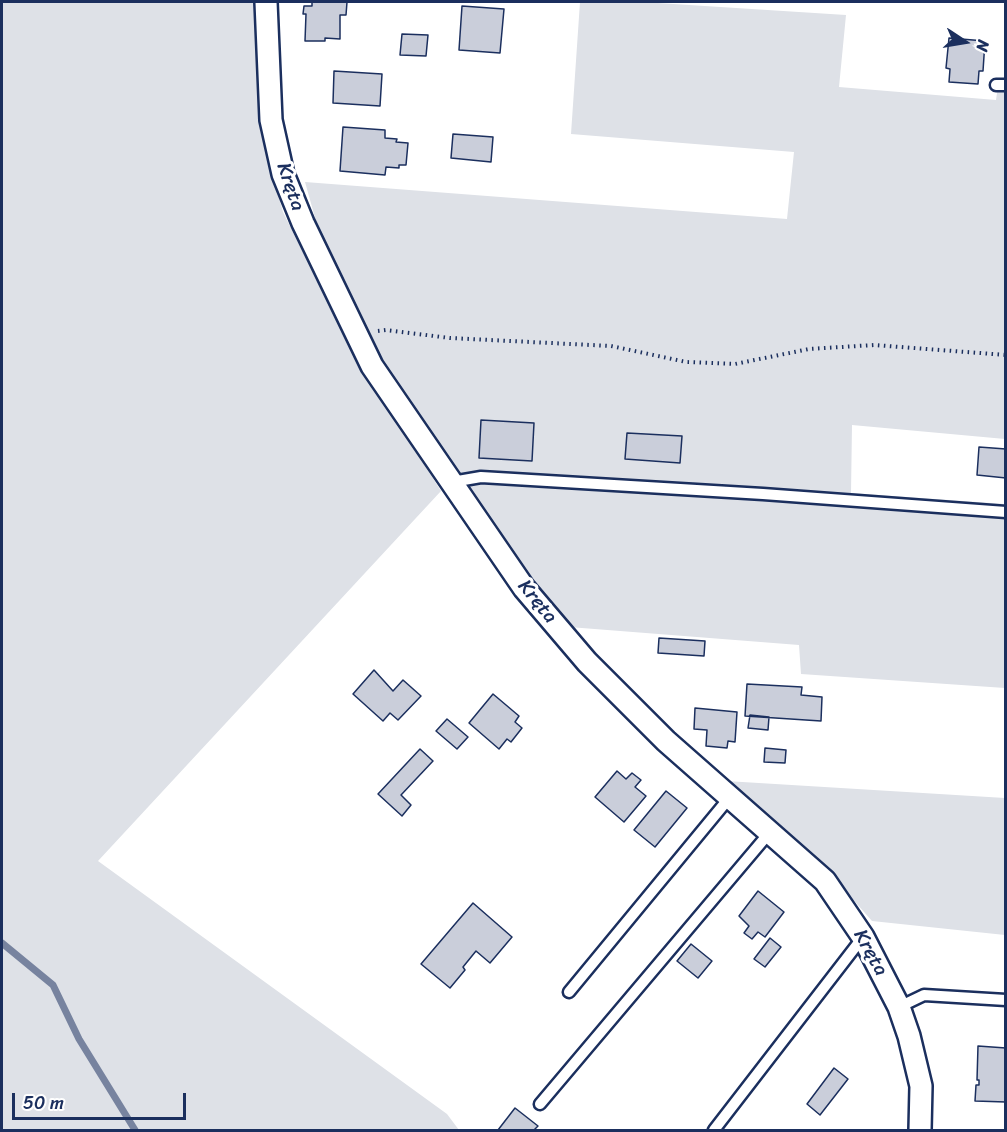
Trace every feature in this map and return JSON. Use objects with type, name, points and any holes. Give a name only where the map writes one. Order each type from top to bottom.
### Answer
[{"type":"street","name":"Kręta","points":[[266,2],[271,120],[283,174],[303,223],[372,366],[524,588],[587,662],[666,741],[825,881],[863,937],[899,1007],[909,1036],[921,1086],[920,1131]]},
{"type":"lane","points":[[452,482],[481,477],[763,494],[1005,512]]},
{"type":"lane","points":[[569,992],[730,797]]},
{"type":"lane","points":[[540,1104],[770,832]]},
{"type":"lane","points":[[714,1131],[863,937]]},
{"type":"lane","points":[[899,1007],[924,995],[1005,1000]]},
{"type":"path","points":[[356,333],[387,330],[450,338],[611,346],[686,362],[735,364],[809,349],[874,345],[1005,355]]},
{"type":"shaded area","points":[[2,2],[254,2],[260,130],[283,212],[352,352],[441,491],[98,861],[447,1114],[459,1130],[2,1130]]},
{"type":"shaded area","points":[[580,2],[642,2],[846,15],[839,87],[996,100],[999,79],[1005,79],[1005,439],[852,425],[851,493],[1005,504],[1005,688],[801,674],[799,645],[569,627],[455,474],[383,364],[321,239],[305,182],[787,219],[794,152],[571,134]]},
{"type":"shaded area","points":[[726,781],[1005,798],[1005,935],[872,921],[811,852]]},
{"type":"building","points":[[312,2],[347,2],[346,15],[340,15],[340,39],[325,38],[325,41],[305,41],[304,6],[312,6]]},
{"type":"building","points":[[462,6],[504,9],[500,53],[459,50]]},
{"type":"building","points":[[402,34],[428,35],[426,56],[400,55]]},
{"type":"building","points":[[949,38],[985,41],[983,71],[979,71],[978,84],[949,82],[950,69],[946,68]]},
{"type":"building","points":[[334,71],[382,74],[380,106],[333,103]]},
{"type":"building","points":[[343,127],[385,130],[385,138],[408,143],[406,165],[399,165],[399,168],[386,167],[385,175],[340,171]]},
{"type":"building","points":[[453,134],[493,137],[491,162],[451,158]]},
{"type":"building","points":[[481,420],[534,423],[532,461],[479,458]]},
{"type":"building","points":[[627,433],[682,436],[680,463],[625,459]]},
{"type":"building","points":[[979,447],[1006,449],[1006,478],[977,475]]},
{"type":"building","points":[[659,638],[705,641],[704,656],[658,653]]},
{"type":"building","points":[[374,670],[393,691],[403,680],[421,696],[398,720],[390,713],[383,721],[353,694]]},
{"type":"building","points":[[747,684],[802,687],[801,695],[822,697],[821,721],[745,716]]},
{"type":"building","points":[[493,694],[519,716],[515,722],[522,728],[511,742],[507,739],[499,749],[469,723]]},
{"type":"building","points":[[695,708],[737,712],[735,742],[728,741],[727,748],[706,746],[707,730],[694,729]]},
{"type":"building","points":[[750,715],[769,717],[768,730],[748,728]]},
{"type":"building","points":[[447,719],[468,737],[457,749],[436,731]]},
{"type":"building","points":[[765,748],[786,750],[785,763],[764,762]]},
{"type":"building","points":[[420,749],[433,761],[401,795],[411,805],[402,816],[378,794]]},
{"type":"building","points":[[617,771],[626,779],[632,773],[641,780],[635,787],[646,796],[624,822],[595,797]]},
{"type":"building","points":[[666,791],[687,808],[655,847],[634,830]]},
{"type":"building","points":[[758,891],[784,912],[765,937],[758,932],[752,939],[744,933],[749,926],[739,916]]},
{"type":"building","points":[[473,903],[512,937],[490,963],[476,951],[463,967],[465,970],[450,988],[421,964]]},
{"type":"building","points":[[770,938],[781,947],[765,967],[754,959]]},
{"type":"building","points":[[691,944],[712,961],[698,978],[677,961]]},
{"type":"building","points":[[978,1046],[1006,1048],[1006,1102],[975,1101],[976,1085],[979,1085],[979,1080],[977,1080]]},
{"type":"building","points":[[834,1068],[848,1079],[820,1115],[807,1104]]},
{"type":"building","points":[[515,1108],[538,1126],[534,1130],[498,1130]]},
{"type":"waterway","points":[[2,943],[53,985],[79,1039],[135,1130]]}]
